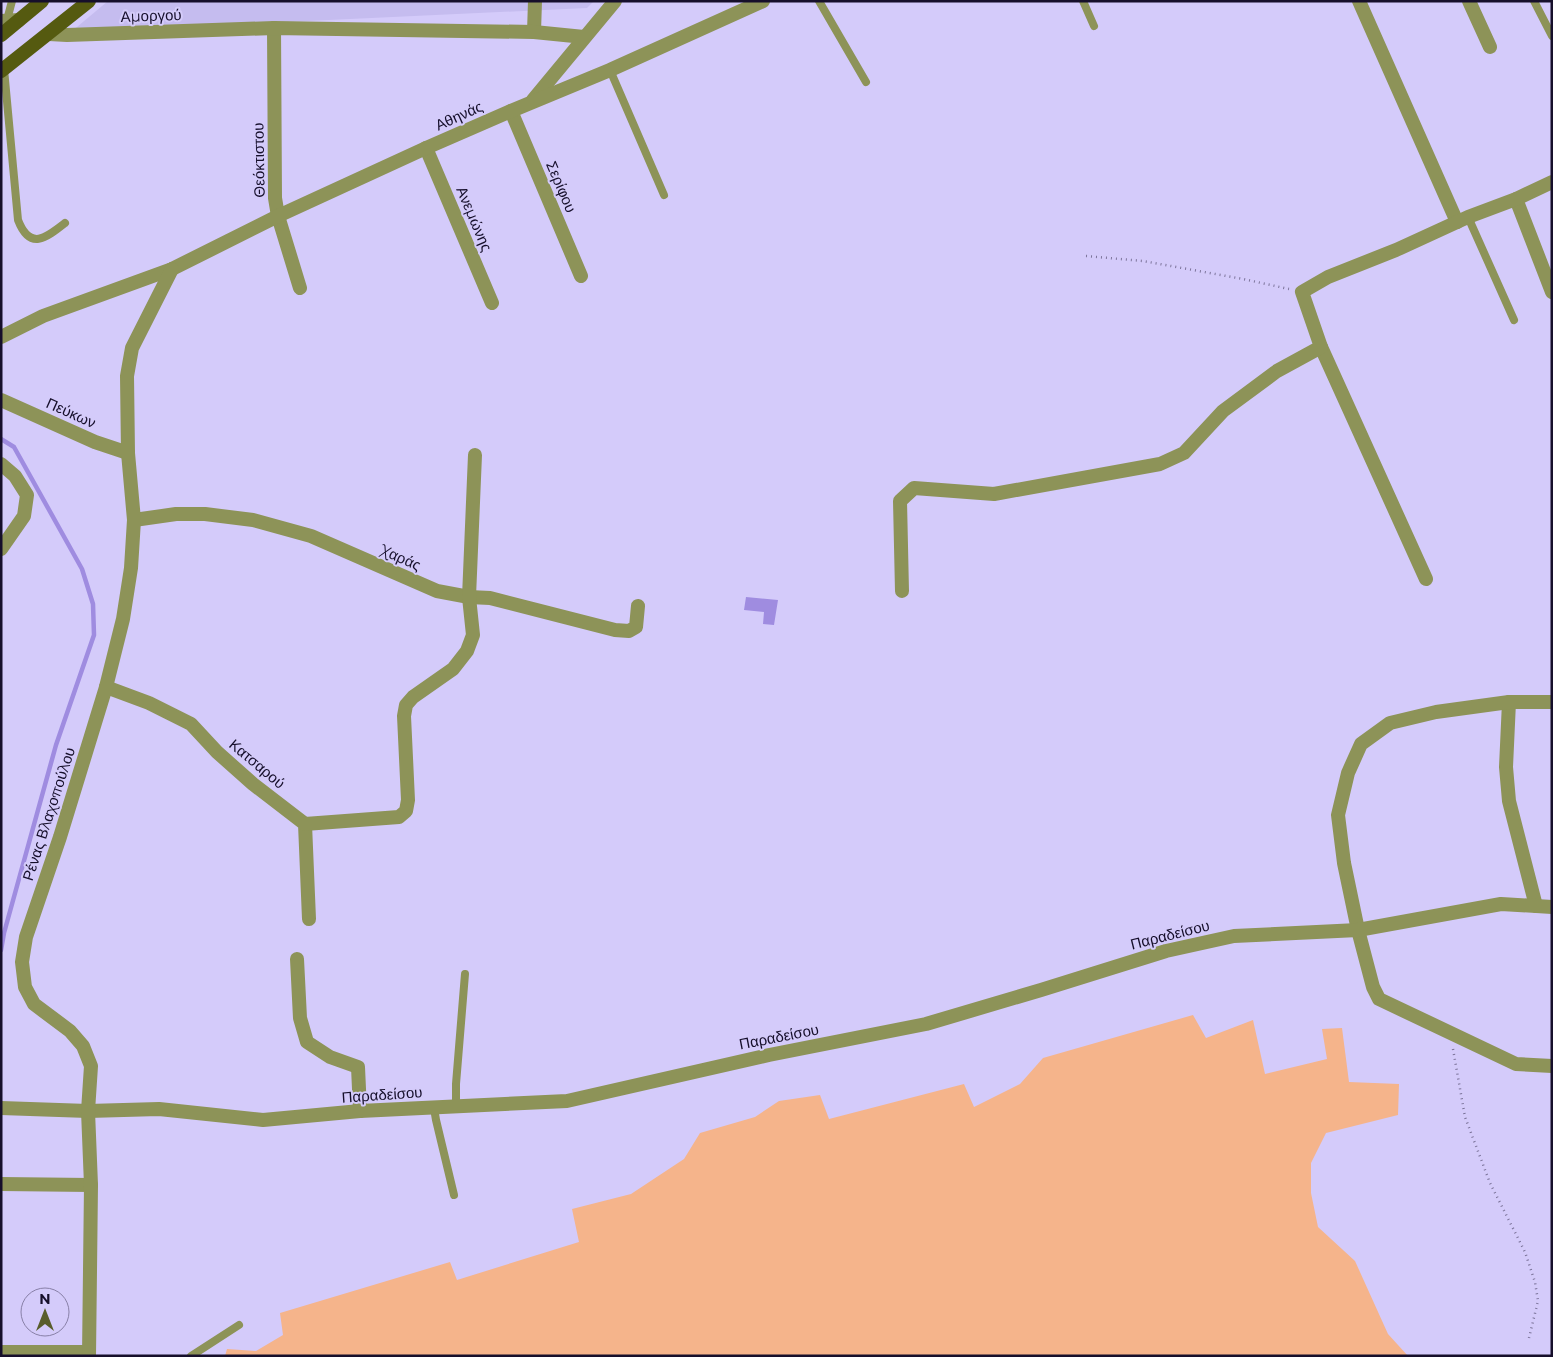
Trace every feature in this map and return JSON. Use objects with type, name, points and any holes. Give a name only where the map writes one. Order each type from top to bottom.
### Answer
[{"type":"main road","points":[[1,35],[9,20],[42,1]]},
{"type":"main road","points":[[3,70],[89,1]]},
{"type":"street","points":[[534,32],[535,1]]},
{"type":"street","points":[[531,102],[615,1]]},
{"type":"street","name":"Αθηνάς","points":[[1,336],[44,316],[172,269],[278,216],[426,148],[511,110],[610,70],[763,1]]},
{"type":"street","points":[[1359,1],[1463,220]]},
{"type":"street","points":[[1469,1],[1490,47]]},
{"type":"street","name":"Αμοργού","points":[[49,34],[274,28],[534,32],[584,37]]},
{"type":"street","name":"Θεόκτιστου","points":[[274,28],[275,198],[278,216],[300,288]]},
{"type":"street","name":"Σερίφου","points":[[511,110],[581,276]]},
{"type":"street","name":"Ανεμώνης","points":[[426,148],[492,304]]},
{"type":"street","points":[[1426,579],[1321,347],[1302,292],[1328,277],[1396,250],[1552,182]]},
{"type":"street","points":[[1516,199],[1552,292]]},
{"type":"street","name":"Ρένας Βλαχοπούλου","points":[[89,1354],[91,1184],[88,1111],[91,1066],[83,1046],[70,1031],[34,1004],[24,987],[22,962],[26,937],[60,837],[106,686],[123,619],[131,568],[134,520],[128,453],[127,376],[132,348],[172,269]]},
{"type":"street","points":[[902,592],[900,501],[914,488],[994,494],[1160,464],[1184,453],[1223,411],[1277,371],[1321,347]]},
{"type":"street","name":"Πεύκων","points":[[1,400],[95,442],[128,453]]},
{"type":"street","points":[[309,919],[305,824],[400,817],[406,811],[408,800],[404,716],[406,705],[413,697],[453,669],[467,652],[473,635],[469,597],[475,455]]},
{"type":"street","points":[[1,464],[15,476],[27,496],[24,516],[6,529],[1,549]]},
{"type":"street","name":"Χαράς","points":[[134,520],[176,514],[205,514],[254,520],[311,536],[437,591],[469,597],[490,598],[615,630],[629,631],[636,627],[638,606]]},
{"type":"street","name":"Κατσαρού","points":[[106,686],[149,703],[191,724],[217,752],[253,784],[305,824]]},
{"type":"street","points":[[1552,702],[1509,702],[1436,712],[1390,722],[1361,744],[1348,773],[1338,815],[1344,863],[1358,930],[1372,987],[1379,999],[1516,1064],[1552,1066]]},
{"type":"street","points":[[1509,702],[1506,767],[1509,801],[1536,906]]},
{"type":"street","name":"Παραδείσου","points":[[1,1108],[88,1111],[159,1110],[264,1120],[360,1112],[567,1101],[751,1059],[926,1024],[1166,951],[1234,936],[1358,930],[1501,904],[1552,907]]},
{"type":"street","points":[[297,959],[300,1018],[306,1042],[330,1057],[358,1066],[360,1112]]},
{"type":"street","points":[[1,1184],[91,1184]]},
{"type":"street","points":[[1,1352],[89,1354]]},
{"type":"lane","points":[[9,20],[12,1]]},
{"type":"lane","points":[[819,1],[866,82]]},
{"type":"lane","points":[[1083,1],[1094,26]]},
{"type":"lane","points":[[1534,1],[1552,36]]},
{"type":"lane","points":[[3,70],[18,220],[23,233],[32,238],[47,237],[65,222]]},
{"type":"lane","points":[[610,70],[664,195]]},
{"type":"lane","points":[[1463,220],[1514,320]]},
{"type":"lane","points":[[456,1107],[456,1084],[465,974]]},
{"type":"lane","points":[[434,1108],[454,1195]]},
{"type":"lane","points":[[191,1356],[239,1326]]},
{"type":"path","points":[[1086,256],[1143,260],[1302,292]]},
{"type":"path","points":[[1450,1033],[1465,1117],[1490,1183],[1525,1252],[1535,1282],[1538,1301],[1529,1338]]},
{"type":"shaded area","points":[[108,1],[594,1],[587,8],[71,32]]},
{"type":"shaded area","points":[[746,597],[778,600],[774,625],[763,624],[764,612],[744,610]]},
{"type":"shaded area","points":[[1193,1015],[1206,1038],[1253,1020],[1265,1074],[1327,1059],[1322,1029],[1342,1028],[1349,1082],[1399,1084],[1398,1115],[1326,1133],[1311,1163],[1311,1193],[1318,1227],[1355,1261],[1388,1334],[1408,1356],[225,1356],[227,1349],[256,1351],[283,1335],[280,1313],[450,1262],[457,1280],[579,1242],[572,1209],[631,1194],[684,1159],[700,1133],[755,1117],[779,1101],[820,1095],[829,1119],[964,1084],[974,1107],[1020,1084],[1043,1058]]},
{"type":"waterway","points":[[1,439],[14,447],[82,569],[93,604],[94,635],[56,745],[4,933],[1,950]]}]
